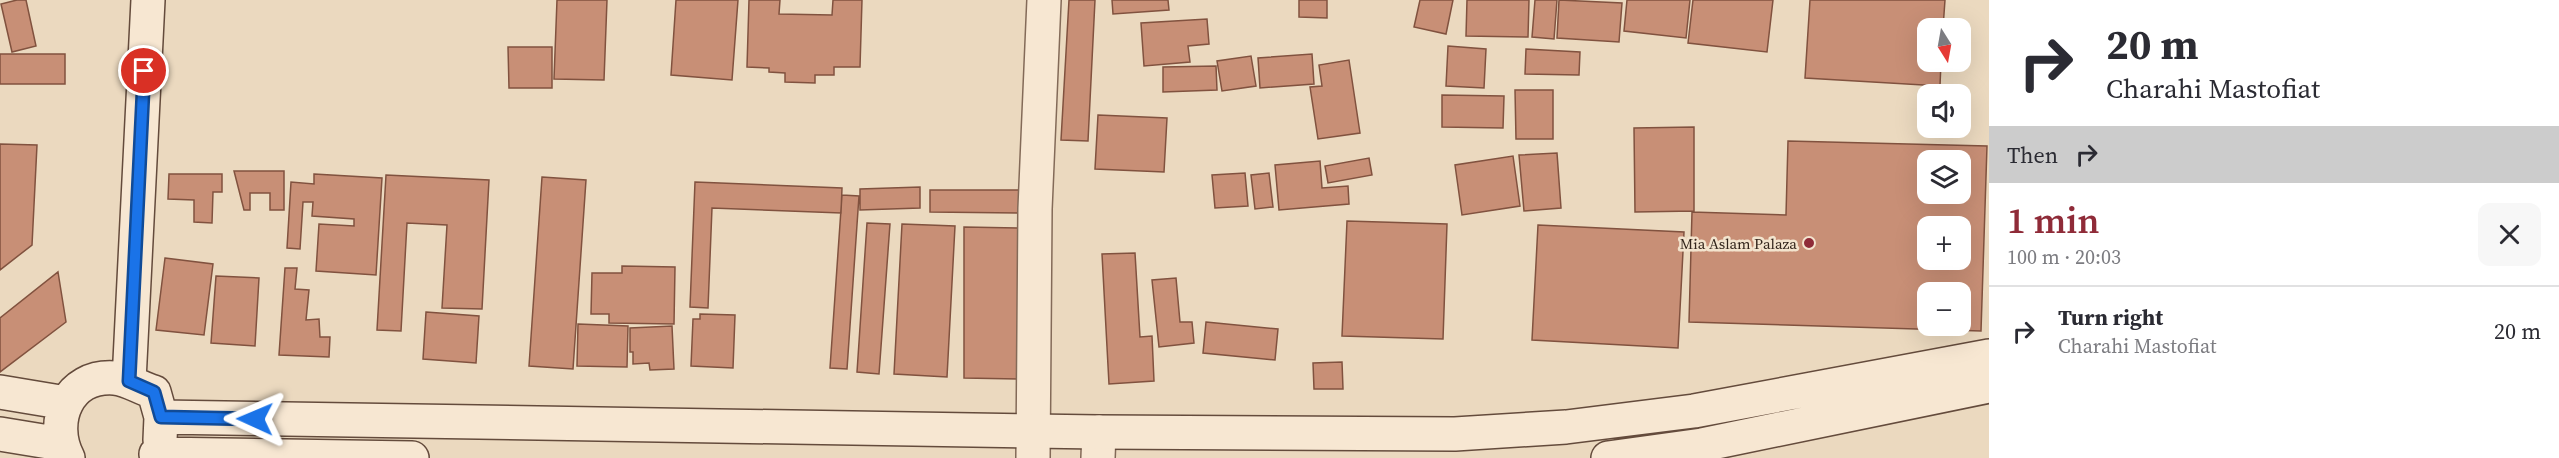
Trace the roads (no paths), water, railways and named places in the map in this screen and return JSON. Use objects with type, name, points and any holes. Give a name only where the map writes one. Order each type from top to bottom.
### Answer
[{"type":"main road","points":[[129,381],[148,0]]},
{"type":"main road","points":[[1033,445],[1035,209],[1044,0]]},
{"type":"main road","points":[[161,417],[1033,445],[1455,434],[1566,427],[1694,411],[1989,356]]},
{"type":"main road","points":[[0,434],[64,451],[59,431],[60,416],[66,403],[86,384],[99,379],[129,381],[154,392],[161,417],[162,436],[154,456],[412,458]]},
{"type":"main road","points":[[1608,458],[1702,445],[1989,386]]},
{"type":"main road","points":[[0,392],[66,403]]},
{"type":"place","name":"Mia Aslam Palaza","points":[[1809,243]]}]
